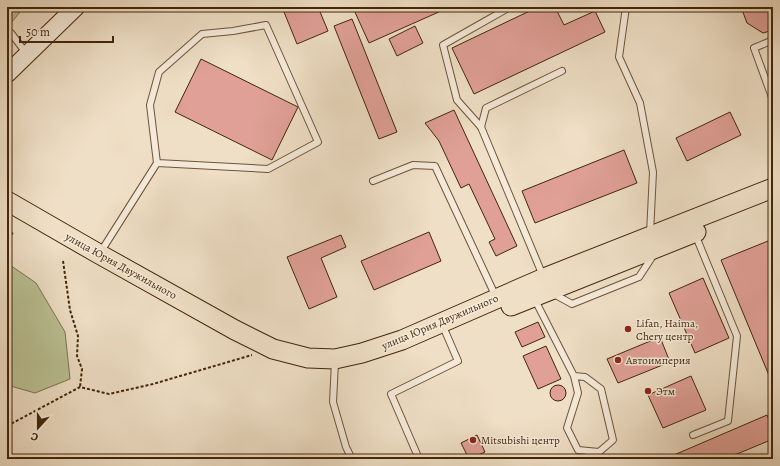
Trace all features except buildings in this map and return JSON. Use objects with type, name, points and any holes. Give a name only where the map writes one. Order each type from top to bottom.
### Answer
[{"type":"main road","name":"улица Юрия Двужильного","points":[[7,201],[235,330],[273,349],[351,367],[445,331],[539,288],[655,241],[773,188]]},
{"type":"main road","name":"улица Юрия Двужильного","points":[[655,241],[695,232],[773,200]]},
{"type":"main road","name":"улица Юрия Двужильного","points":[[7,213],[257,354],[290,367],[311,369],[335,364],[362,353],[402,340],[496,298],[539,288]]},
{"type":"street","points":[[7,74],[76,7]]},
{"type":"lane","points":[[510,7],[443,45],[457,100],[481,127],[539,288],[574,376],[578,393],[567,428],[578,450],[599,452],[614,440],[601,389],[585,377],[574,376]]},
{"type":"lane","points":[[626,7],[619,57],[640,103],[653,172],[655,241]]},
{"type":"lane","points":[[99,254],[157,163],[150,105],[160,72],[202,34],[233,31],[266,25],[318,142],[268,169],[157,163]]},
{"type":"lane","points":[[11,33],[27,54]]},
{"type":"lane","points":[[773,40],[754,48],[773,100]]},
{"type":"lane","points":[[481,127],[486,108],[562,71]]},
{"type":"lane","points":[[373,181],[413,165],[435,166],[496,298]]},
{"type":"lane","points":[[693,435],[728,421],[737,336],[695,232]]},
{"type":"lane","points":[[419,459],[390,394],[458,361],[445,331]]},
{"type":"lane","points":[[335,364],[333,402],[346,447],[352,459]]},
{"type":"path","points":[[7,231],[13,234]]},
{"type":"path","points":[[63,261],[70,310],[78,336],[76,356],[82,369],[80,387]]},
{"type":"path","points":[[7,426],[80,387],[109,394],[153,384],[257,354]]},
{"type":"green space","points":[[7,7],[24,7],[7,28]]},
{"type":"green space","points":[[7,263],[36,283],[65,332],[70,379],[35,393],[7,385]]},
{"type":"place","name":"Lifan, Haima, Chery центр","points":[[628,329]]},
{"type":"place","name":"Автоимперия","points":[[618,360]]},
{"type":"place","name":"Этм","points":[[648,391]]},
{"type":"place","name":"Mitsubishi центр","points":[[473,440]]}]
